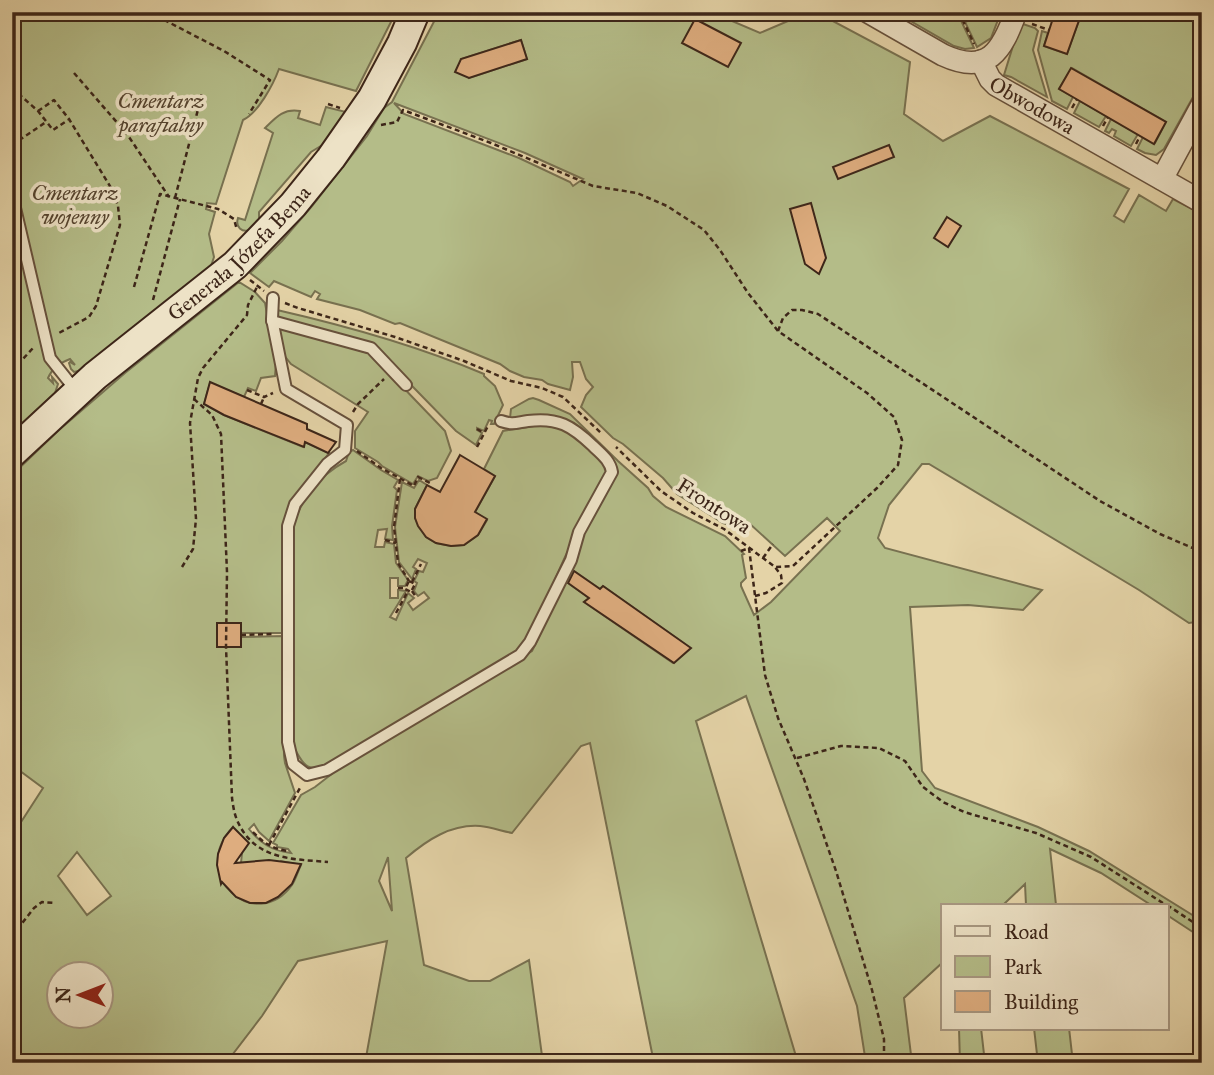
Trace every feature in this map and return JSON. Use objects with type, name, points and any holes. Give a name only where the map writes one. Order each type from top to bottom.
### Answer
[{"type":"street","name":"Generała Józefa Bema","points":[[12,453],[95,376],[235,265],[293,205],[331,158],[372,99],[415,12]]},
{"type":"street","name":"Obwodowa","points":[[868,12],[956,61],[968,63],[979,55],[990,79],[996,85],[1202,202]]},
{"type":"street","points":[[979,55],[997,53],[1023,18]]},
{"type":"street","points":[[1162,180],[1202,105]]},
{"type":"lane","points":[[12,195],[42,343],[77,393]]},
{"type":"lane","points":[[273,298],[272,321],[286,388],[347,425],[345,450],[327,464],[295,504],[288,527],[288,742],[293,764],[307,775],[327,771],[520,655],[530,642],[570,560],[579,532],[612,472],[611,463],[568,425],[552,420],[513,425],[501,421]]},
{"type":"lane","points":[[272,321],[371,348],[406,385]]},
{"type":"path","points":[[149,12],[224,51],[270,80],[249,114]]},
{"type":"path","points":[[959,12],[979,55]]},
{"type":"path","points":[[1023,18],[1049,30]]},
{"type":"path","points":[[74,73],[127,134],[169,197]]},
{"type":"path","points":[[12,88],[38,111],[53,131],[69,119]]},
{"type":"path","points":[[175,198],[202,93]]},
{"type":"path","points":[[12,371],[32,348],[89,317],[96,306],[120,225],[113,191],[69,119],[54,100],[38,111]]},
{"type":"path","points":[[375,127],[397,122],[403,110],[593,186],[637,193],[667,206],[705,230],[778,331],[867,393],[894,417],[902,440],[898,465],[793,566],[775,567]]},
{"type":"path","points":[[12,145],[46,122]]},
{"type":"path","points":[[134,288],[160,194],[218,209]]},
{"type":"path","points":[[153,300],[180,200]]},
{"type":"path","points":[[235,265],[257,287],[273,298],[298,309],[395,337],[563,397],[603,434]]},
{"type":"path","points":[[182,567],[193,549],[196,519],[190,423],[198,378],[247,315],[248,305],[257,287]]},
{"type":"path","points":[[778,331],[783,318],[792,310],[818,314],[1100,501],[1160,534],[1202,552]]},
{"type":"path","points":[[358,404],[390,373]]},
{"type":"path","points":[[247,390],[264,397],[261,404]]},
{"type":"path","points":[[194,399],[212,415],[221,434],[232,798],[237,820],[246,835],[262,850],[289,859],[328,862]]},
{"type":"path","points":[[477,429],[485,432],[477,447]]},
{"type":"path","name":"Frontowa","points":[[612,443],[661,491],[693,513],[724,529],[749,548],[765,675],[836,871],[872,990],[884,1039],[884,1063]]},
{"type":"path","points":[[355,449],[414,486],[418,477],[430,483]]},
{"type":"path","points":[[400,479],[394,527],[398,563],[410,582],[415,584],[408,590]]},
{"type":"path","points":[[385,540],[396,543]]},
{"type":"path","points":[[763,558],[773,544]]},
{"type":"path","points":[[741,551],[749,548],[775,567],[781,575],[782,583],[755,596]]},
{"type":"path","points":[[396,613],[421,564]]},
{"type":"path","points":[[398,588],[408,590],[415,597]]},
{"type":"path","points":[[241,635],[288,634]]},
{"type":"path","points":[[796,758],[841,746],[879,748],[905,761],[923,787],[943,802],[964,812],[1036,833],[1091,857],[1165,904]]},
{"type":"path","points":[[269,845],[307,775]]},
{"type":"path","points":[[253,832],[269,845],[288,851]]},
{"type":"path","points":[[12,936],[34,908],[43,902],[55,903]]},
{"type":"path","points":[[1168,906],[1202,928]]},
{"type":"green space","points":[[12,12],[396,12],[356,91],[279,69],[259,105],[243,120],[216,204],[207,203],[206,209],[215,212],[209,234],[214,257],[211,266],[82,370],[74,372],[69,363],[75,365],[70,359],[57,366],[48,378],[53,383],[52,377],[58,384],[55,393],[12,433]]},
{"type":"green space","points":[[439,12],[711,12],[760,33],[809,12],[816,12],[910,62],[904,114],[943,141],[990,116],[1129,189],[1114,216],[1124,222],[1139,195],[1166,211],[1173,199],[1202,214],[1202,621],[1189,623],[929,464],[922,464],[889,505],[878,538],[885,548],[1042,590],[1023,610],[968,605],[910,607],[922,771],[935,788],[1038,827],[1089,851],[1202,921],[1202,938],[1168,916],[1168,904],[1149,904],[1101,873],[1050,849],[1056,904],[1026,904],[1025,884],[1004,904],[941,904],[941,964],[904,998],[912,1063],[866,1063],[857,1006],[746,696],[696,721],[798,1063],[654,1063],[590,743],[581,746],[512,833],[480,826],[449,830],[431,839],[406,858],[424,965],[469,981],[490,981],[529,960],[543,1063],[365,1063],[387,941],[298,961],[262,1016],[226,1063],[12,1063],[12,836],[43,788],[12,765],[12,475],[125,373],[239,282],[255,292],[265,303],[276,362],[275,376],[261,378],[256,391],[248,388],[244,397],[210,383],[204,404],[224,415],[303,447],[305,442],[329,453],[292,503],[283,633],[241,633],[240,623],[217,624],[218,647],[240,647],[241,637],[283,636],[284,756],[295,793],[269,841],[254,824],[249,829],[272,848],[291,853],[273,843],[301,795],[342,766],[532,651],[576,561],[580,541],[615,475],[569,423],[510,418],[511,409],[533,398],[570,414],[666,507],[725,536],[744,554],[746,578],[741,586],[754,615],[771,602],[840,531],[827,518],[785,556],[749,523],[742,520],[737,527],[723,523],[677,494],[663,478],[613,438],[581,407],[593,387],[586,379],[580,362],[572,362],[570,390],[524,377],[500,364],[400,323],[395,324],[360,310],[317,299],[320,294],[315,291],[311,297],[274,281],[269,287],[250,273],[312,206],[367,136],[384,108],[392,102]],"holes":[[[521,40],[527,59],[469,78],[461,59]],[[394,103],[525,153],[583,179],[573,186],[570,182],[519,158],[404,114]],[[574,571],[600,589],[603,586],[690,648],[673,663],[584,602],[589,598],[568,583]],[[233,827],[242,853],[241,863],[271,877],[281,861],[301,865],[292,885],[277,899],[261,904],[245,901],[232,893],[222,880],[218,863],[221,845]],[[77,852],[111,896],[87,915],[58,876]],[[388,857],[392,911],[379,881]]]},
{"type":"green space","points":[[895,12],[957,12],[974,48],[954,46]]},
{"type":"green space","points":[[976,12],[1001,12],[991,38],[977,47],[965,22],[977,17]]},
{"type":"green space","points":[[1082,12],[1191,12],[1202,17],[1202,81],[1164,149],[1156,155],[1137,149],[1143,137],[1155,143],[1166,122],[1072,68],[1059,89],[1073,97],[1067,109],[1052,101],[1038,50],[1042,31],[1048,33],[1044,46],[1067,54]]},
{"type":"green space","points":[[1020,23],[1038,31],[1033,50],[1047,97],[1004,75]]},
{"type":"green space","points":[[1080,101],[1106,116],[1099,127],[1074,113]]},
{"type":"green space","points":[[326,107],[346,112],[324,144],[311,152],[259,212],[259,221],[250,230],[240,229],[238,218],[245,220],[273,133],[265,128],[281,114],[294,110],[300,111],[298,118],[320,125]]},
{"type":"green space","points":[[1111,119],[1138,134],[1131,146],[1114,136],[1116,131],[1105,131]]},
{"type":"green space","points":[[277,310],[434,354],[484,374],[495,386],[503,405],[494,424],[489,420],[484,431],[477,428],[482,433],[476,445],[456,431],[374,347],[281,321],[276,316]]},
{"type":"green space","points":[[277,325],[371,354],[445,431],[451,451],[437,478],[428,481],[418,476],[413,484],[355,448],[355,431],[368,412],[291,364],[283,354]]},
{"type":"green space","points":[[551,423],[585,442],[608,469],[531,633],[515,653],[329,766],[315,768],[306,765],[293,746],[292,527],[312,489],[346,461],[349,452],[353,450],[398,480],[394,487],[397,490],[392,526],[393,540],[385,539],[387,529],[378,530],[375,547],[384,547],[385,542],[394,544],[396,563],[408,580],[405,586],[398,586],[398,578],[390,578],[390,598],[398,598],[398,590],[406,591],[390,617],[396,620],[408,593],[414,598],[408,603],[413,610],[429,598],[424,592],[418,596],[414,591],[417,583],[414,581],[427,563],[418,559],[413,567],[416,569],[412,579],[399,562],[395,527],[402,482],[414,488],[419,480],[427,485],[415,509],[415,518],[426,537],[436,543],[464,545],[478,535],[487,520],[475,512],[495,476],[484,469],[503,431]]},
{"type":"green space","points":[[959,1030],[981,1030],[985,1063],[960,1063]]},
{"type":"green space","points":[[1034,1030],[1069,1030],[1073,1063],[1038,1063]]},
{"type":"building","points":[[1055,12],[1082,12],[1067,54],[1044,46]]},
{"type":"building","points":[[695,19],[741,43],[728,67],[682,43]]},
{"type":"building","points":[[521,40],[527,59],[469,78],[455,72],[461,59]]},
{"type":"building","points":[[1071,68],[1166,122],[1154,144],[1059,89]]},
{"type":"building","points":[[889,145],[894,157],[838,179],[833,167]]},
{"type":"building","points":[[811,203],[826,258],[819,274],[805,264],[790,209]]},
{"type":"building","points":[[947,217],[961,226],[948,247],[934,238]]},
{"type":"building","points":[[210,382],[307,424],[307,429],[336,442],[328,453],[305,442],[304,447],[224,415],[204,404]]},
{"type":"building","points":[[460,455],[495,476],[475,512],[487,519],[478,535],[464,545],[451,546],[436,543],[426,537],[418,526],[415,509],[427,485],[440,492]]},
{"type":"building","points":[[574,571],[600,589],[603,586],[691,648],[674,663],[584,602],[589,598],[568,583]]},
{"type":"building","points":[[217,623],[241,623],[241,647],[217,647]]},
{"type":"building","points":[[233,827],[249,843],[235,863],[269,860],[301,864],[292,884],[278,897],[266,903],[250,903],[236,897],[222,882],[221,884],[218,854],[224,838]]},
{"type":"park label","name":"Cmentarz parafialny","points":[[161,113]]},
{"type":"park label","name":"Cmentarz wojenny","points":[[75,205]]}]
